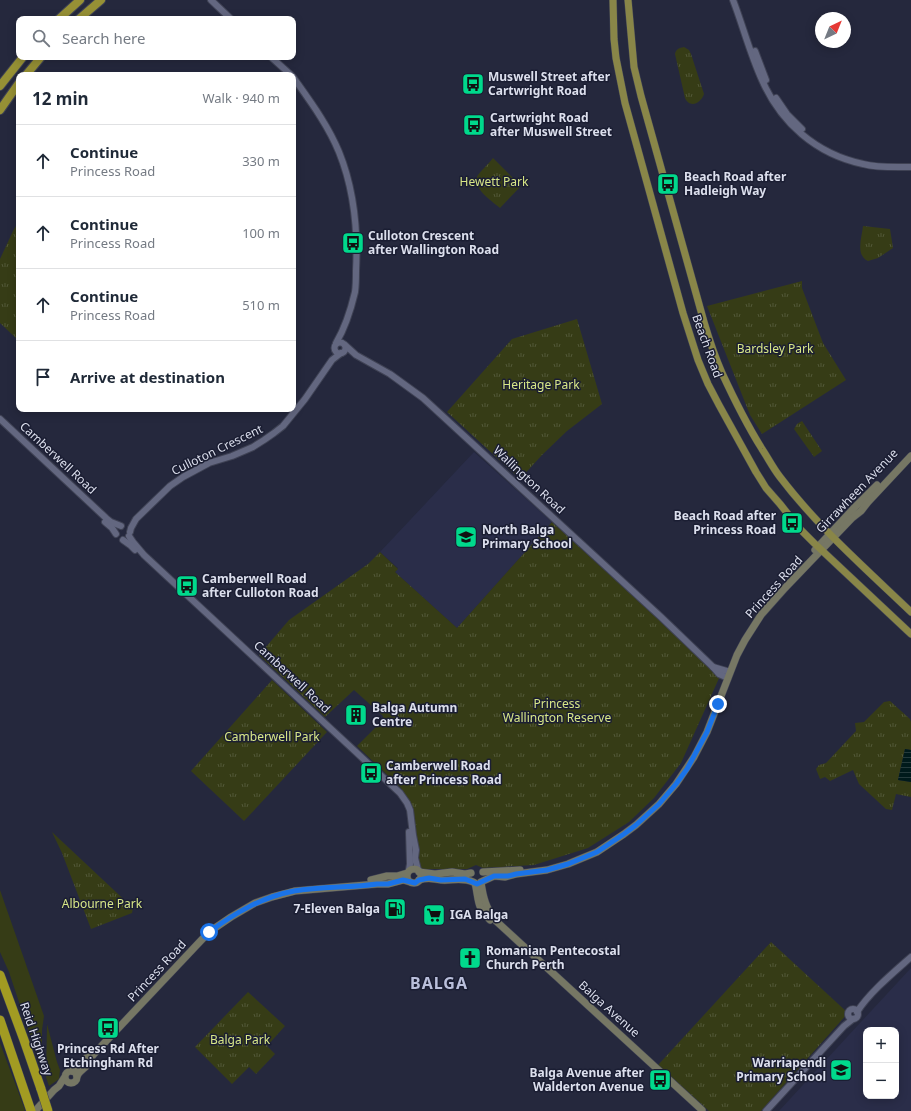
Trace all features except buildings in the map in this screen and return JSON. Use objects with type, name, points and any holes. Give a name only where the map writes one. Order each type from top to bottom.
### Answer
[{"type":"highway","points":[[62,16],[80,0]]},
{"type":"highway","points":[[82,16],[101,0]]},
{"type":"highway","points":[[0,86],[20,60]]},
{"type":"highway","points":[[28,72],[38,60]]},
{"type":"highway","points":[[0,110],[16,87]]},
{"type":"highway","name":"Reid Highway","points":[[0,974],[48,1111]]},
{"type":"highway","points":[[0,1020],[31,1111]]},
{"type":"main road","name":"Beach Road","points":[[613,0],[616,58],[625,103],[683,312],[698,360],[708,384],[766,488],[799,528],[911,634]]},
{"type":"main road","name":"Beach Road","points":[[628,0],[634,67],[641,96],[693,284],[712,348],[722,374],[745,419],[778,475],[810,514],[911,612]]},
{"type":"main road","name":"Girrawheen Avenue","points":[[820,549],[854,508],[911,450]]},
{"type":"main road","name":"Girrawheen Avenue","points":[[832,536],[861,511],[911,456]]},
{"type":"main road","name":"Princess Road","points":[[419,880],[429,878],[441,880],[465,879],[478,882],[494,876],[505,877],[543,869],[595,848],[634,822],[673,781],[690,755],[703,731],[727,674],[745,640],[761,615],[820,549]]},
{"type":"main road","points":[[419,871],[421,876],[419,880],[415,883],[410,882],[407,877],[408,872],[414,869],[436,874],[452,872],[465,874],[480,870],[484,876],[478,882],[470,878],[471,873]]},
{"type":"main road","name":"Princess Road","points":[[482,872],[543,869]]},
{"type":"main road","name":"Princess Road","points":[[75,1074],[87,1057],[206,929],[236,909],[265,895],[294,887],[371,880],[397,876],[408,872]]},
{"type":"main road","name":"Princess Road","points":[[75,1074],[88,1064],[90,1058],[190,951],[209,932],[236,913],[255,903],[277,895],[295,891],[388,884],[403,880],[410,882]]},
{"type":"main road","name":"Balga Avenue","points":[[478,882],[479,905],[487,917],[682,1097],[701,1111]]},
{"type":"main road","points":[[40,1111],[66,1080],[65,1075],[67,1072],[75,1074],[77,1079],[71,1084],[66,1080]]},
{"type":"main road","points":[[35,1111],[54,1090],[66,1080]]},
{"type":"street","points":[[211,0],[228,16]]},
{"type":"street","points":[[613,18],[617,0]]},
{"type":"street","points":[[733,0],[762,80],[777,108],[792,127],[812,142],[846,159],[874,166],[911,167]]},
{"type":"street","points":[[738,0],[770,89],[795,123],[810,136],[824,145],[850,157],[874,162],[911,163]]},
{"type":"street","name":"Culloton Crescent","points":[[275,60],[288,72]]},
{"type":"street","name":"Culloton Crescent","points":[[296,82],[327,126],[339,153],[351,190],[357,244],[355,291],[343,332],[334,346],[332,360]]},
{"type":"street","name":"Culloton Crescent","points":[[296,410],[332,360],[345,349],[343,332]]},
{"type":"street","points":[[336,343],[340,342],[344,344]]},
{"type":"street","name":"Wallington Road","points":[[344,344],[356,355],[390,374],[423,398],[661,617],[719,674],[727,674]]},
{"type":"street","points":[[334,350],[337,353],[342,353]]},
{"type":"street","name":"Wallington Road","points":[[342,353],[356,355]]},
{"type":"street","name":"Culloton Crescent","points":[[130,534],[131,528],[136,519],[170,486],[209,464],[253,447],[283,426],[294,412]]},
{"type":"street","name":"Camberwell Road","points":[[0,418],[106,518],[111,522],[122,526]]},
{"type":"street","name":"Camberwell Road","points":[[0,424],[112,528],[116,534]]},
{"type":"street","name":"Culloton Crescent","points":[[122,526],[136,519]]},
{"type":"street","points":[[122,526],[128,528],[130,534],[127,539],[123,540],[117,538],[116,534],[116,530],[122,526]]},
{"type":"street","name":"Camberwell Road","points":[[130,534],[133,542],[144,555],[400,793],[410,810],[416,850],[415,858],[419,871]]},
{"type":"street","name":"Camberwell Road","points":[[123,540],[397,795],[404,805],[406,812],[410,843],[410,865],[408,872]]},
{"type":"street","points":[[766,1111],[844,1026],[850,1017],[849,1011],[855,1011],[911,957]]},
{"type":"shaded area","name":"North Balga Primary School","points":[[474,452],[552,522],[457,628],[395,572],[398,568],[380,552]]},
{"type":"shaded area","points":[[905,749],[911,750],[911,782],[898,780]]},
{"type":"shaded area","name":"Warriapendi Primary School","points":[[911,968],[911,1111],[779,1111]]},
{"type":"green space","points":[[684,47],[689,50],[691,54],[704,94],[703,97],[695,104],[690,103],[685,98],[675,54],[678,49]]},
{"type":"green space","name":"Hewett Park","points":[[493,158],[521,186],[500,208],[487,198],[479,189],[476,180],[478,175]]},
{"type":"green space","points":[[16,226],[16,338],[0,323],[0,259]]},
{"type":"green space","points":[[863,226],[890,229],[893,248],[878,258],[868,261],[864,258],[860,250]]},
{"type":"green space","name":"Bardsley Park","points":[[802,281],[802,288],[823,343],[846,380],[762,434],[750,415],[707,306]]},
{"type":"green space","name":"Heritage Park","points":[[577,319],[602,404],[567,431],[520,479],[447,412],[512,339]]},
{"type":"green space","points":[[802,421],[822,451],[814,457],[794,429],[797,424]]},
{"type":"green space","name":"Princess Wallington Reserve","points":[[552,522],[720,676],[681,763],[654,798],[629,822],[588,848],[534,865],[483,868],[476,865],[467,869],[417,869],[413,813],[401,788],[357,746],[382,721],[383,716],[354,690],[325,717],[259,655],[289,620],[368,564],[380,552],[398,569],[395,572],[457,628]]},
{"type":"green space","name":"Camberwell Park","points":[[272,680],[327,732],[244,821],[191,771]]},
{"type":"green space","points":[[890,701],[910,719],[911,722],[911,750],[905,749],[898,780],[911,782],[911,797],[896,794],[892,810],[886,809],[859,784],[853,770],[830,781],[825,777],[820,779],[816,769],[819,765],[826,763],[856,731],[855,723],[864,722],[884,702]]},
{"type":"green space","name":"Albourne Park","points":[[52,832],[133,908],[132,913],[91,929],[62,853]]},
{"type":"green space","points":[[0,890],[44,1016],[42,1030],[42,1071],[9,972],[0,952]]},
{"type":"green space","points":[[771,942],[848,1013],[761,1111],[709,1111],[658,1065]]},
{"type":"green space","name":"Balga Park","points":[[248,992],[285,1026],[267,1046],[275,1054],[256,1074],[249,1067],[232,1084],[195,1047]]},
{"type":"green space","points":[[47,1024],[60,1070],[59,1079],[49,1086],[46,1077]]},
{"type":"green space","points":[[0,1043],[25,1110],[24,1111],[0,1111]]},
{"type":"place","name":"Muswell Street after Cartwright Road","points":[[473,84]]},
{"type":"place","name":"Cartwright Road after Muswell Street","points":[[474,125]]},
{"type":"place","name":"Beach Road after Hadleigh Way","points":[[668,184]]},
{"type":"place","name":"Culloton Crescent after Wallington Road","points":[[353,243]]},
{"type":"place","name":"Beach Road after Princess Road","points":[[792,523]]},
{"type":"place","name":"North Balga Primary School","points":[[466,537]]},
{"type":"place","name":"Camberwell Road after Culloton Road","points":[[187,586]]},
{"type":"place","name":"Balga Autumn Centre","points":[[356,715]]},
{"type":"place","name":"Camberwell Road after Princess Road","points":[[371,773]]},
{"type":"place","name":"7-Eleven Balga","points":[[395,909]]},
{"type":"place","name":"IGA Balga","points":[[434,915]]},
{"type":"place","name":"Romanian Pentecostal Church Perth","points":[[470,958]]},
{"type":"place","name":"Princess Rd After Etchingham Rd","points":[[108,1028]]},
{"type":"place","name":"Warriapendi Primary School","points":[[841,1070]]},
{"type":"place","name":"Balga Avenue after Walderton Avenue","points":[[660,1080]]},
{"type":"district","name":"BALGA","points":[[439,983]]},
{"type":"route","points":[[209,932],[236,913],[255,903],[295,891],[372,884],[388,884],[403,880],[415,883],[419,880],[429,878],[441,880],[465,879],[477,884],[494,876],[505,877],[547,870],[586,857],[613,842],[636,825],[670,792],[694,757],[707,732],[718,704]]}]
